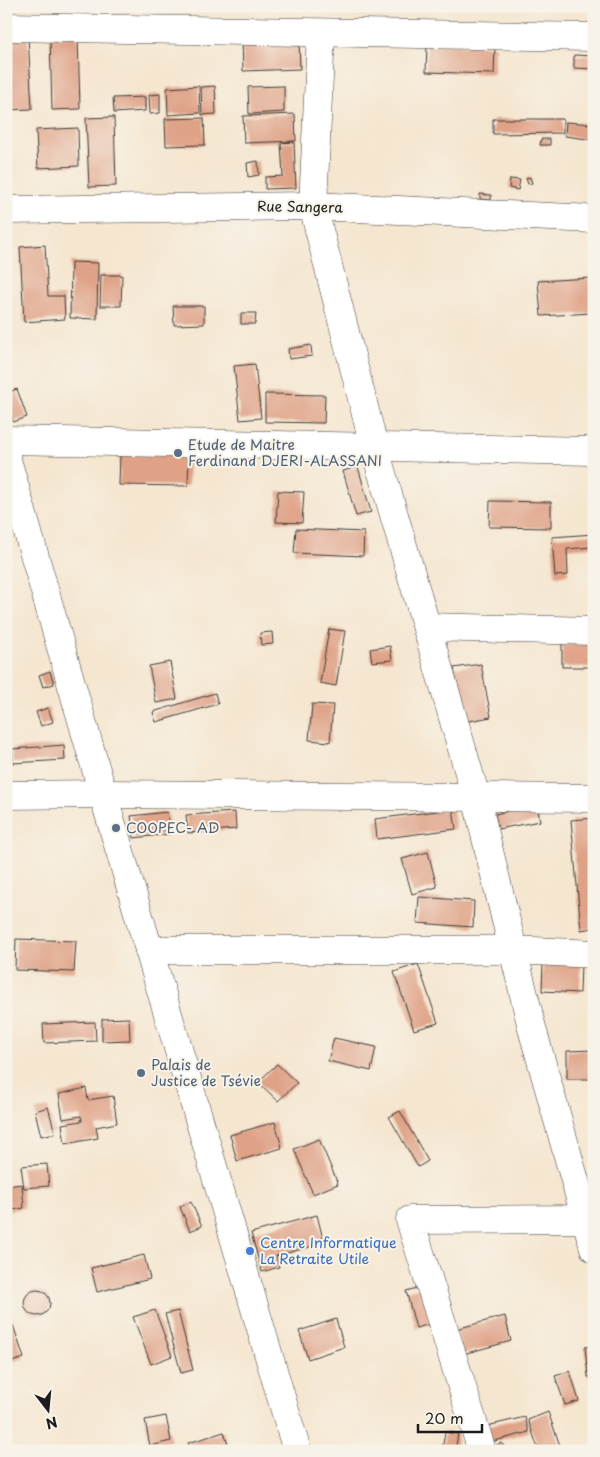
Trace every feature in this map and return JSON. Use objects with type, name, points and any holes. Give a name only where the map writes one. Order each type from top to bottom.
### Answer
[{"type":"street","points":[[6,27],[594,37]]},
{"type":"street","points":[[321,32],[313,206],[374,446],[476,797],[533,1032],[594,1248]]},
{"type":"street","name":"Rue Sangera","points":[[6,210],[313,206],[594,219]]},
{"type":"street","points":[[6,440],[594,451]]},
{"type":"street","points":[[6,456],[103,794],[297,1451]]},
{"type":"street","points":[[427,627],[594,632]]},
{"type":"street","points":[[6,795],[594,798]]},
{"type":"street","points":[[149,950],[513,950],[594,954]]},
{"type":"street","points":[[482,1451],[410,1220],[586,1218]]},
{"type":"building","points":[[28,36],[32,109],[7,110],[6,38]]},
{"type":"building","points":[[78,36],[80,109],[52,110],[50,37]]},
{"type":"building","points":[[299,39],[300,69],[243,71],[242,41]]},
{"type":"building","points":[[427,44],[495,46],[494,74],[426,72]]},
{"type":"building","points":[[574,55],[594,56],[594,69],[574,68]]},
{"type":"building","points":[[199,86],[200,113],[168,115],[167,88]]},
{"type":"building","points":[[215,86],[216,114],[202,115],[201,87]]},
{"type":"building","points":[[284,86],[284,112],[249,114],[248,87]]},
{"type":"building","points":[[160,94],[160,113],[150,114],[149,95]]},
{"type":"building","points":[[145,97],[145,111],[114,113],[113,98]]},
{"type":"building","points":[[295,114],[296,141],[244,143],[243,116]]},
{"type":"building","points":[[114,117],[116,186],[89,187],[86,118]]},
{"type":"building","points":[[204,118],[205,145],[166,146],[165,119]]},
{"type":"building","points":[[493,119],[563,119],[563,133],[493,134]]},
{"type":"building","points":[[566,122],[594,124],[594,140],[565,136]]},
{"type":"building","points":[[78,128],[79,166],[38,168],[36,130]]},
{"type":"building","points":[[541,139],[550,139],[550,145],[540,145]]},
{"type":"building","points":[[294,142],[296,188],[265,189],[265,177],[283,176],[281,143]]},
{"type":"building","points":[[258,161],[259,175],[248,177],[247,163]]},
{"type":"building","points":[[530,177],[532,183],[528,184],[526,178]]},
{"type":"building","points":[[510,179],[520,180],[518,190],[509,188]]},
{"type":"building","points":[[480,194],[491,195],[491,200],[480,199]]},
{"type":"building","points":[[45,245],[48,296],[64,296],[65,319],[24,322],[20,247]]},
{"type":"building","points":[[71,262],[98,263],[97,319],[70,318]]},
{"type":"building","points":[[101,275],[122,275],[121,306],[100,306]]},
{"type":"building","points":[[590,278],[592,313],[541,316],[538,281]]},
{"type":"building","points":[[173,306],[204,306],[204,324],[174,325]]},
{"type":"building","points":[[241,313],[256,313],[255,324],[241,324]]},
{"type":"building","points":[[311,345],[312,356],[289,359],[288,349]]},
{"type":"building","points":[[255,364],[261,418],[240,420],[234,366]]},
{"type":"building","points":[[17,389],[27,417],[13,422],[6,403],[6,393]]},
{"type":"building","points":[[265,394],[325,395],[324,423],[265,422]]},
{"type":"building","points":[[120,454],[189,455],[188,486],[119,485]]},
{"type":"building","points":[[358,467],[371,512],[356,516],[343,471]]},
{"type":"building","points":[[278,491],[304,492],[302,523],[276,522]]},
{"type":"building","points":[[490,501],[551,502],[551,528],[489,527]]},
{"type":"building","points":[[296,529],[364,532],[363,556],[294,553]]},
{"type":"building","points":[[594,534],[594,556],[592,556],[592,547],[567,549],[568,575],[555,576],[552,537]]},
{"type":"building","points":[[329,629],[345,631],[336,686],[320,683]]},
{"type":"building","points":[[272,632],[273,644],[261,645],[260,633]]},
{"type":"building","points":[[562,643],[594,643],[594,667],[562,667]]},
{"type":"building","points":[[390,646],[392,660],[372,662],[370,649]]},
{"type":"building","points":[[170,662],[177,699],[156,703],[149,666]]},
{"type":"building","points":[[481,664],[491,717],[463,722],[454,668]]},
{"type":"building","points":[[50,671],[54,684],[43,687],[39,675]]},
{"type":"building","points":[[215,693],[218,704],[156,722],[153,712]]},
{"type":"building","points":[[312,704],[333,705],[330,742],[309,740]]},
{"type":"building","points":[[48,708],[53,722],[41,726],[36,712]]},
{"type":"building","points":[[64,745],[65,760],[13,763],[12,749]]},
{"type":"building","points":[[537,805],[540,821],[498,829],[495,814]]},
{"type":"building","points":[[453,809],[456,829],[377,839],[375,819]]},
{"type":"building","points":[[167,812],[170,834],[134,838],[131,816]]},
{"type":"building","points":[[235,812],[236,829],[188,833],[186,815]]},
{"type":"building","points":[[594,818],[594,928],[581,930],[571,820]]},
{"type":"building","points":[[428,852],[437,887],[412,894],[402,859]]},
{"type":"building","points":[[419,897],[474,901],[473,927],[417,923]]},
{"type":"building","points":[[16,939],[76,941],[74,972],[15,970]]},
{"type":"building","points":[[543,962],[581,964],[580,993],[542,991]]},
{"type":"building","points":[[418,964],[438,1023],[414,1030],[394,972]]},
{"type":"building","points":[[129,1018],[130,1040],[102,1041],[102,1019]]},
{"type":"building","points":[[95,1022],[96,1041],[44,1043],[43,1024]]},
{"type":"building","points":[[334,1038],[376,1047],[371,1071],[328,1061]]},
{"type":"building","points":[[594,1050],[594,1079],[567,1079],[567,1051]]},
{"type":"building","points":[[277,1064],[297,1083],[278,1101],[258,1082]]},
{"type":"building","points":[[86,1088],[88,1100],[113,1096],[117,1123],[96,1127],[98,1138],[65,1144],[62,1124],[82,1121],[81,1116],[63,1119],[59,1094]]},
{"type":"building","points":[[48,1107],[55,1133],[41,1136],[35,1111]]},
{"type":"building","points":[[400,1111],[428,1161],[418,1167],[389,1117]]},
{"type":"building","points":[[275,1122],[282,1148],[237,1161],[230,1135]]},
{"type":"building","points":[[319,1139],[338,1184],[313,1194],[294,1149]]},
{"type":"building","points":[[47,1164],[49,1186],[24,1188],[21,1166]]},
{"type":"building","points":[[22,1184],[24,1208],[6,1211],[6,1186]]},
{"type":"building","points":[[191,1202],[202,1226],[190,1231],[180,1207]]},
{"type":"building","points":[[317,1215],[324,1243],[276,1256],[279,1267],[262,1272],[251,1233]]},
{"type":"building","points":[[144,1255],[150,1279],[97,1292],[91,1268]]},
{"type":"building","points":[[421,1287],[431,1324],[416,1328],[406,1291]]},
{"type":"building","points":[[37,1290],[46,1294],[50,1303],[46,1312],[37,1316],[28,1312],[24,1303],[28,1294]]},
{"type":"building","points":[[155,1310],[172,1356],[151,1364],[133,1317]]},
{"type":"building","points":[[178,1311],[193,1370],[181,1373],[165,1314]]},
{"type":"building","points":[[505,1316],[511,1341],[463,1354],[456,1329]]},
{"type":"building","points":[[336,1319],[344,1347],[308,1359],[299,1331]]},
{"type":"building","points":[[13,1325],[24,1358],[6,1364],[6,1327]]},
{"type":"building","points":[[594,1346],[594,1377],[588,1377],[585,1347]]},
{"type":"building","points":[[570,1371],[579,1401],[565,1405],[555,1376]]},
{"type":"building","points":[[548,1412],[562,1451],[539,1451],[528,1420]]},
{"type":"building","points":[[166,1416],[171,1441],[150,1446],[145,1420]]},
{"type":"building","points":[[525,1417],[529,1432],[491,1442],[487,1426]]},
{"type":"building","points":[[224,1432],[230,1451],[191,1451],[188,1443]]},
{"type":"building","points":[[445,1432],[458,1434],[455,1451],[442,1451]]},
{"type":"building","points":[[502,1443],[505,1451],[493,1451],[492,1447]]},
{"type":"place","name":"Etude de Maitre Ferdinand DJERI-ALASSANI","points":[[178,453]]},
{"type":"place","name":"COOPEC- AD","points":[[116,828]]},
{"type":"place","name":"Palais de Justice de Tsévie","points":[[141,1073]]},
{"type":"place","name":"Centre Informatique La Retraite Utile","points":[[250,1251]]}]
